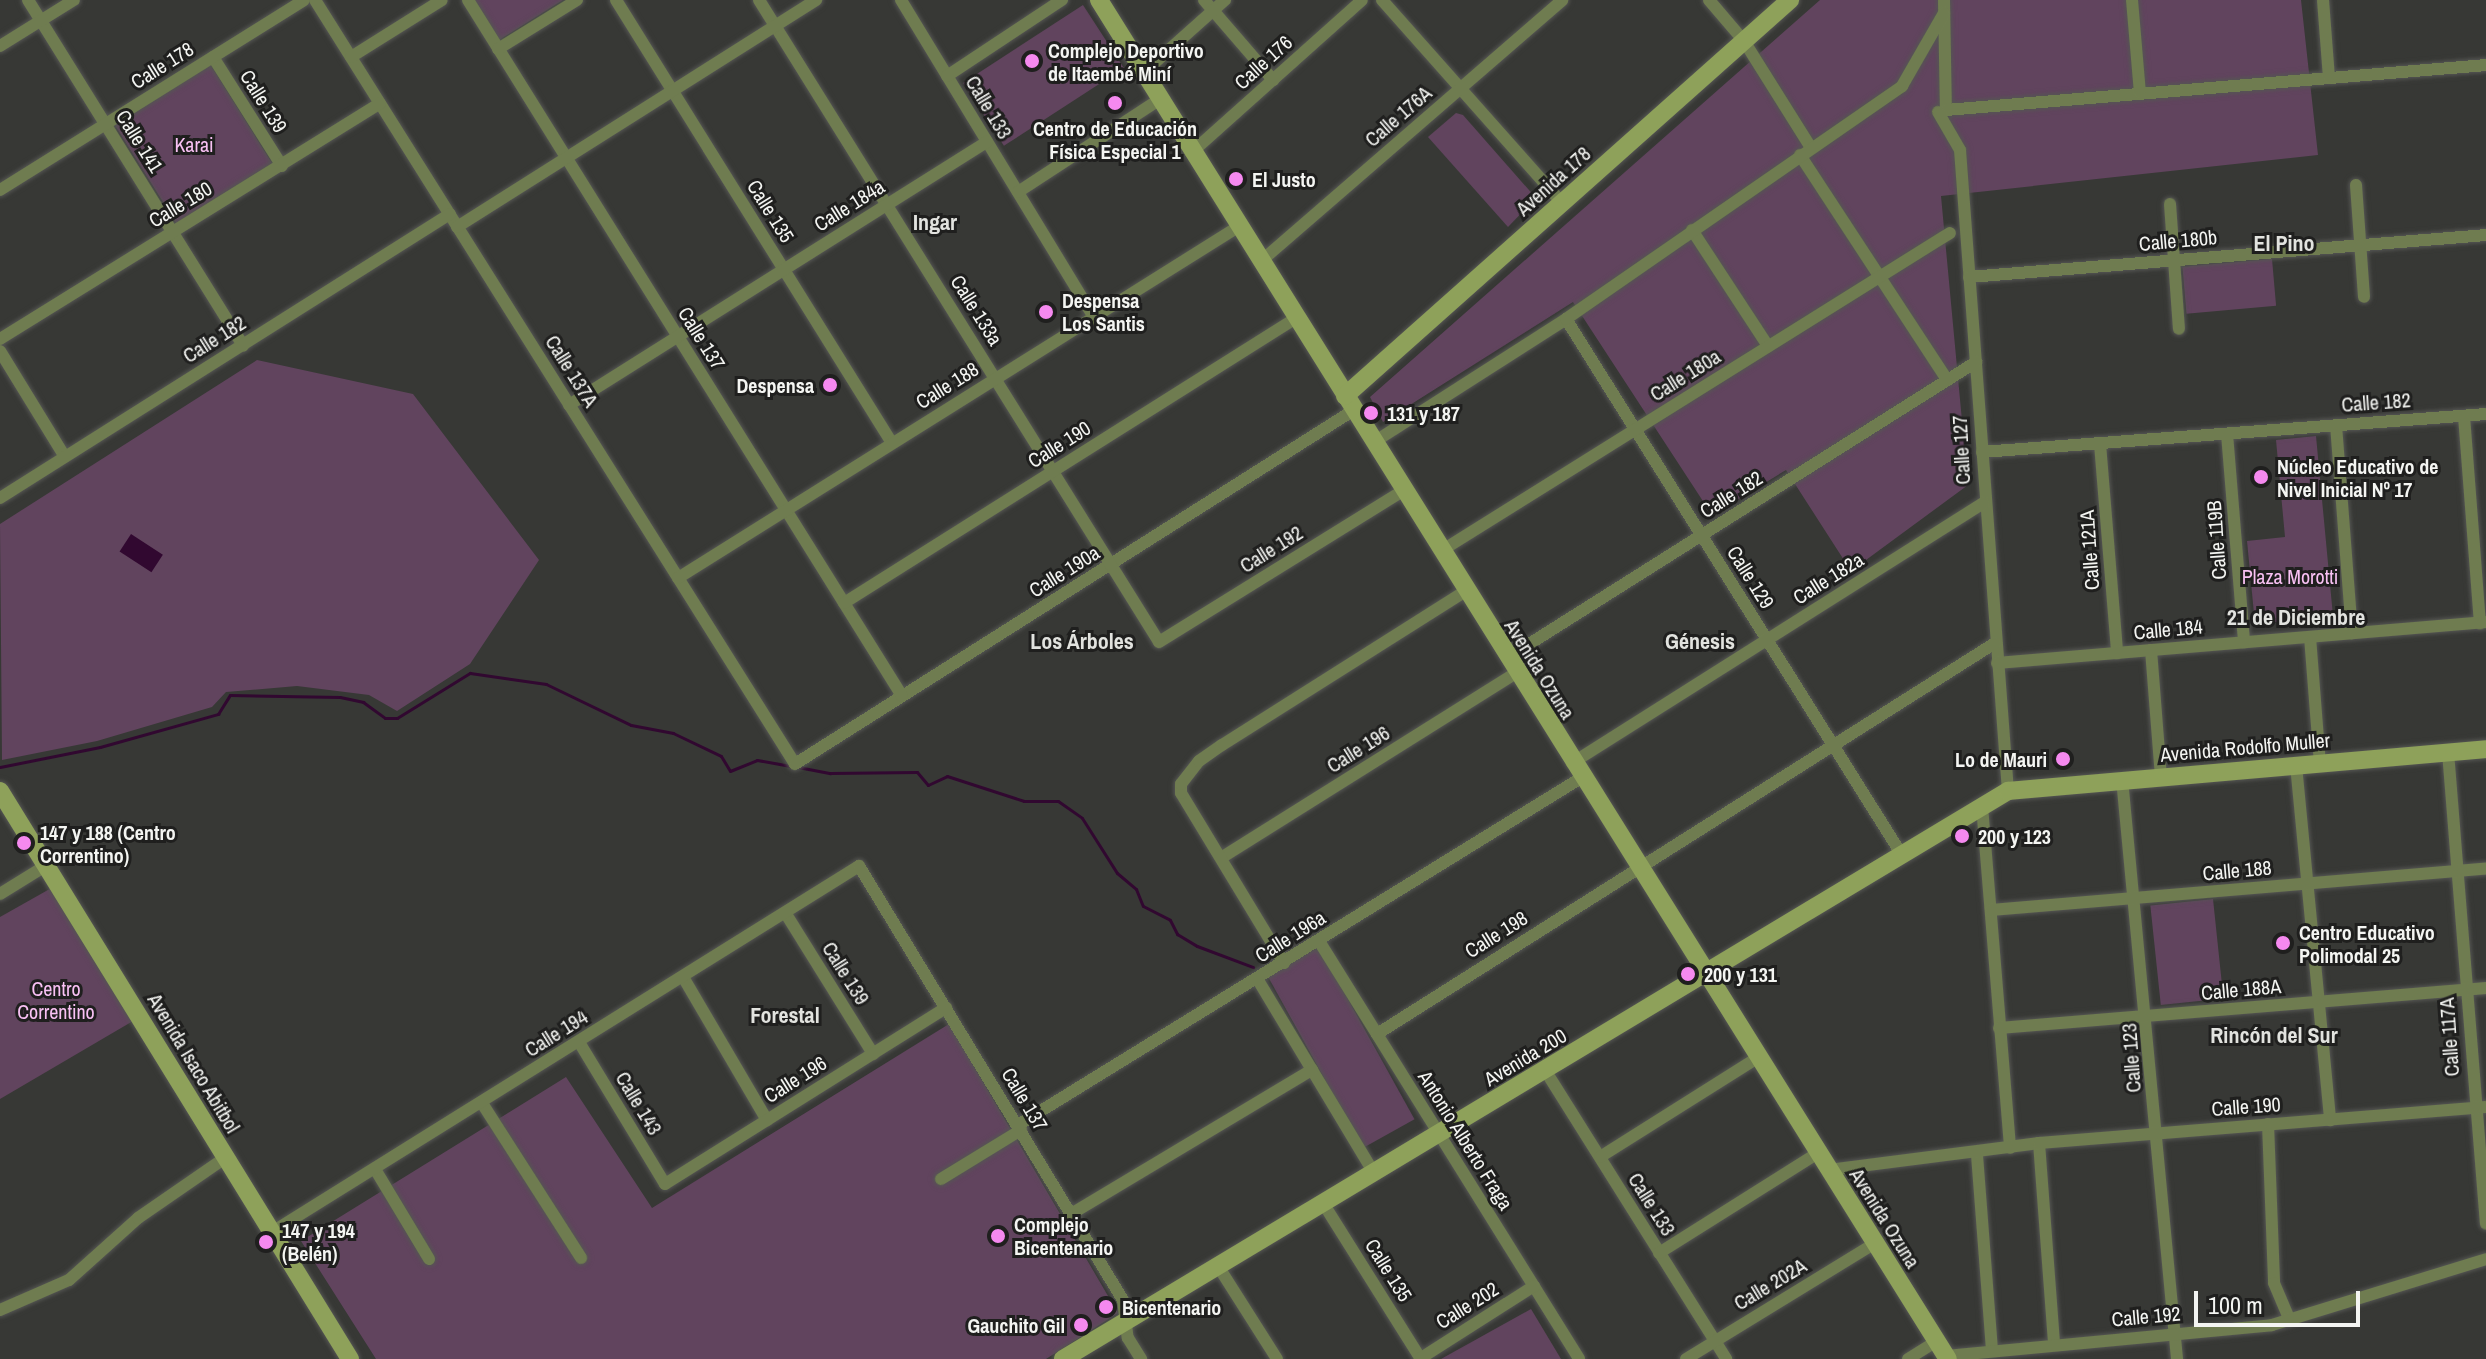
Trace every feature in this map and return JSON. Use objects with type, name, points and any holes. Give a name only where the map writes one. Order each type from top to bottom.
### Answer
[{"type":"main road","name":"Avenida Ozuna","points":[[1099,0],[1157,101],[1404,490],[1703,975],[1944,1352]]},
{"type":"main road","name":"Avenida 178","points":[[1349,403],[1562,203],[1790,0]]},
{"type":"main road","name":"Avenida Rodolfo Muller","points":[[2008,791],[2486,749]]},
{"type":"main road","name":"Avenida Isaco Abitbol","points":[[0,791],[272,1232],[345,1357]]},
{"type":"main road","name":"Avenida 200","points":[[1063,1359],[2008,791]]},
{"type":"street","name":"Calle 141","points":[[28,0],[243,345]]},
{"type":"street","points":[[0,46],[74,0]]},
{"type":"street","name":"Calle 178","points":[[0,190],[304,0]]},
{"type":"street","name":"Calle 137A","points":[[315,0],[795,764]]},
{"type":"street","points":[[351,57],[442,0]]},
{"type":"street","name":"Calle 137","points":[[468,0],[902,696]]},
{"type":"street","points":[[498,49],[577,0]]},
{"type":"street","name":"Calle 135","points":[[616,0],[892,443]]},
{"type":"street","name":"Calle 133a","points":[[759,0],[1159,642]]},
{"type":"street","points":[[457,227],[816,0]]},
{"type":"street","name":"Calle 133","points":[[901,0],[1094,317]]},
{"type":"street","points":[[947,76],[1062,0]]},
{"type":"street","points":[[1204,0],[1273,80]]},
{"type":"street","points":[[1143,73],[1225,0]]},
{"type":"street","name":"Calle 176","points":[[1191,153],[1362,0]]},
{"type":"street","points":[[1382,0],[1562,203]]},
{"type":"street","name":"Calle 176A","points":[[1260,262],[1562,0]]},
{"type":"street","points":[[1709,0],[1744,41],[1879,277],[1947,380]]},
{"type":"street","points":[[2132,0],[2140,93]]},
{"type":"street","points":[[2323,0],[2329,78]]},
{"type":"street","points":[[1944,7],[1946,110],[2486,65]]},
{"type":"street","points":[[1374,442],[1566,319],[1902,86],[1944,7]]},
{"type":"street","name":"Calle 139","points":[[213,57],[282,166]]},
{"type":"street","points":[[1018,192],[1157,101]]},
{"type":"street","name":"Calle 180","points":[[0,339],[380,103]]},
{"type":"street","name":"Calle 127","points":[[1938,112],[1960,150],[1984,503],[2008,791]]},
{"type":"street","name":"Calle 184a","points":[[569,405],[987,142]]},
{"type":"street","points":[[2356,185],[2364,297]]},
{"type":"street","points":[[2170,204],[2179,329]]},
{"type":"street","name":"Calle 182","points":[[0,498],[450,214]]},
{"type":"street","name":"Calle 188","points":[[678,578],[1238,227]]},
{"type":"street","points":[[1692,230],[1768,346]]},
{"type":"street","name":"Calle 180a","points":[[1441,551],[1950,233]]},
{"type":"street","name":"Calle 180b","points":[[1969,277],[2486,235]]},
{"type":"street","name":"Calle 190","points":[[844,603],[1296,318]]},
{"type":"street","name":"Calle 129","points":[[1566,319],[1902,855]]},
{"type":"street","points":[[0,351],[5,370],[65,457]]},
{"type":"street","name":"Calle 182","points":[[1512,666],[1702,536],[1976,362]]},
{"type":"street","name":"Calle 190a","points":[[795,764],[1113,564],[1349,403]]},
{"type":"street","name":"Calle 182","points":[[1982,452],[2486,414]]},
{"type":"street","points":[[2464,416],[2483,622]]},
{"type":"street","points":[[2336,425],[2352,633]]},
{"type":"street","name":"Calle 119B","points":[[2227,434],[2244,642]]},
{"type":"street","name":"Calle 121A","points":[[2100,444],[2117,653]]},
{"type":"street","name":"Calle 192","points":[[1159,642],[1404,490]]},
{"type":"street","name":"Calle 182a","points":[[1577,770],[1767,640],[1984,503]]},
{"type":"street","points":[[1284,963],[1181,793],[1186,774],[1222,745],[1466,591]]},
{"type":"street","name":"Calle 184","points":[[1997,663],[2483,622]]},
{"type":"street","points":[[2310,637],[2320,763]]},
{"type":"street","points":[[1637,869],[1995,643]]},
{"type":"street","points":[[2151,650],[2161,776]]},
{"type":"street","name":"Calle 196","points":[[1221,858],[1512,666]]},
{"type":"street","name":"Calle 117A","points":[[2448,752],[2455,871],[2480,1108],[2486,1223]]},
{"type":"street","points":[[2296,765],[2330,1120]]},
{"type":"street","name":"Calle 196a","points":[[941,1179],[1319,941],[1577,770]]},
{"type":"street","name":"Calle 123","points":[[2122,779],[2149,1018],[2172,1334],[2177,1359]]},
{"type":"street","points":[[1982,806],[2010,1148]]},
{"type":"street","points":[[0,894],[47,865]]},
{"type":"street","name":"Calle 137","points":[[859,866],[1123,1300],[1128,1338],[1141,1359]]},
{"type":"street","name":"Calle 194","points":[[272,1232],[859,866]]},
{"type":"street","name":"Calle 188","points":[[1991,910],[2486,868]]},
{"type":"street","name":"Calle 198","points":[[1377,1034],[1637,869]]},
{"type":"street","name":"Calle 139","points":[[786,914],[873,1054]]},
{"type":"street","name":"Antonio Alberto Fraga","points":[[1319,941],[1579,1359]]},
{"type":"street","points":[[683,977],[767,1120]]},
{"type":"street","points":[[1258,980],[1374,1173]]},
{"type":"street","name":"Calle 188A","points":[[1999,1028],[2486,988]]},
{"type":"street","name":"Calle 196","points":[[665,1184],[946,1008]]},
{"type":"street","name":"Calle 143","points":[[579,1042],[665,1184]]},
{"type":"street","points":[[1600,1157],[1757,1058]]},
{"type":"street","points":[[1071,1214],[1312,1070]]},
{"type":"street","name":"Calle 133","points":[[1545,1070],[1726,1359]]},
{"type":"street","points":[[482,1103],[581,1258]]},
{"type":"street","name":"Calle 190","points":[[1829,1170],[1977,1155],[2039,1143],[2480,1108]]},
{"type":"street","points":[[2268,1124],[2274,1283],[2289,1319]]},
{"type":"street","points":[[2039,1143],[2054,1343]]},
{"type":"street","points":[[1659,1253],[1818,1153]]},
{"type":"street","points":[[1977,1155],[1992,1348]]},
{"type":"street","points":[[0,1310],[69,1280],[138,1218],[225,1158]]},
{"type":"street","points":[[375,1169],[429,1259]]},
{"type":"street","name":"Calle 135","points":[[1323,1203],[1421,1358]]},
{"type":"street","name":"Calle 202A","points":[[1686,1359],[1875,1243]]},
{"type":"street","name":"Calle 192","points":[[1944,1352],[2172,1334],[2289,1319],[2486,1259]]},
{"type":"street","points":[[1218,1266],[1277,1359]]},
{"type":"street","name":"Calle 202","points":[[1421,1358],[1534,1286]]},
{"type":"street","points":[[1908,1359],[1944,1352]]},
{"type":"green space","points":[[474,0],[563,0],[499,40]]},
{"type":"green space","points":[[1820,0],[2301,0],[2318,155],[1941,196],[1968,485],[1851,571],[1786,470],[1712,515],[1573,302],[1383,422],[1370,397]]},
{"type":"green space","points":[[1083,5],[1124,68],[1004,146],[963,83]]},
{"type":"green space","name":"Karai","points":[[210,64],[273,164],[177,224],[114,124]]},
{"type":"green space","points":[[1456,113],[1463,115],[1536,198],[1508,227],[1428,137]]},
{"type":"green space","points":[[2272,259],[2276,306],[2186,314],[2182,267]]},
{"type":"green space","points":[[257,360],[413,394],[539,560],[470,664],[397,711],[369,695],[297,686],[226,692],[212,707],[97,741],[2,760],[0,524]]},
{"type":"green space","name":"Plaza Morotti","points":[[2316,436],[2333,616],[2255,624],[2247,541],[2285,537],[2276,440]]},
{"type":"green space","name":"Centro Correntino","points":[[55,886],[133,1021],[0,1099],[0,917]]},
{"type":"green space","points":[[2213,899],[2223,998],[2161,1005],[2150,906]]},
{"type":"green space","points":[[1319,947],[1415,1119],[1363,1148],[1267,976]]},
{"type":"green space","points":[[949,1024],[1118,1313],[1046,1359],[376,1359],[301,1241],[566,1077],[652,1208]]},
{"type":"green space","points":[[1531,1309],[1561,1359],[1441,1359]]},
{"type":"shaded area","points":[[131,534],[163,555],[151,572],[120,552]]},
{"type":"waterway","points":[[0,767],[100,747],[218,714],[230,695],[340,697],[363,702],[385,718],[397,718],[470,673],[546,684],[631,725],[673,733],[721,756],[730,771],[757,760],[790,766]]},
{"type":"waterway","points":[[798,767],[830,773],[917,772],[928,785],[947,776],[1024,801],[1058,801],[1082,818],[1117,873],[1136,889],[1143,906],[1170,920],[1177,934],[1197,946],[1253,967]]},
{"type":"place","name":"Complejo Deportivo de Itaembé Miní","points":[[1032,61]]},
{"type":"place","name":"Centro de Educación Física Especial 1","points":[[1115,103]]},
{"type":"place","name":"El Justo","points":[[1236,179]]},
{"type":"place","name":"Despensa Los Santis","points":[[1046,312]]},
{"type":"place","name":"Despensa","points":[[830,385]]},
{"type":"place","name":"131 y 187","points":[[1371,413]]},
{"type":"place","name":"Núcleo Educativo de Nivel Inicial Nº 17","points":[[2261,477]]},
{"type":"place","name":"Lo de Mauri","points":[[2063,759]]},
{"type":"place","name":"200 y 123","points":[[1962,836]]},
{"type":"place","name":"147 y 188 (Centro Correntino)","points":[[24,843]]},
{"type":"place","name":"Centro Educativo Polimodal 25","points":[[2283,943]]},
{"type":"place","name":"200 y 131","points":[[1688,974]]},
{"type":"place","name":"Complejo Bicentenario","points":[[998,1236]]},
{"type":"place","name":"147 y 194 (Belén)","points":[[266,1242]]},
{"type":"place","name":"Bicentenario","points":[[1106,1307]]},
{"type":"place","name":"Gauchito Gil","points":[[1081,1325]]},
{"type":"district","name":"Ingar","points":[[935,223]]},
{"type":"district","name":"El Pino","points":[[2284,244]]},
{"type":"district","name":"21 de Diciembre","points":[[2296,618]]},
{"type":"district","name":"Los Árboles","points":[[1082,642]]},
{"type":"district","name":"Génesis","points":[[1700,642]]},
{"type":"district","name":"Forestal","points":[[785,1016]]},
{"type":"district","name":"Rincón del Sur","points":[[2274,1036]]}]
